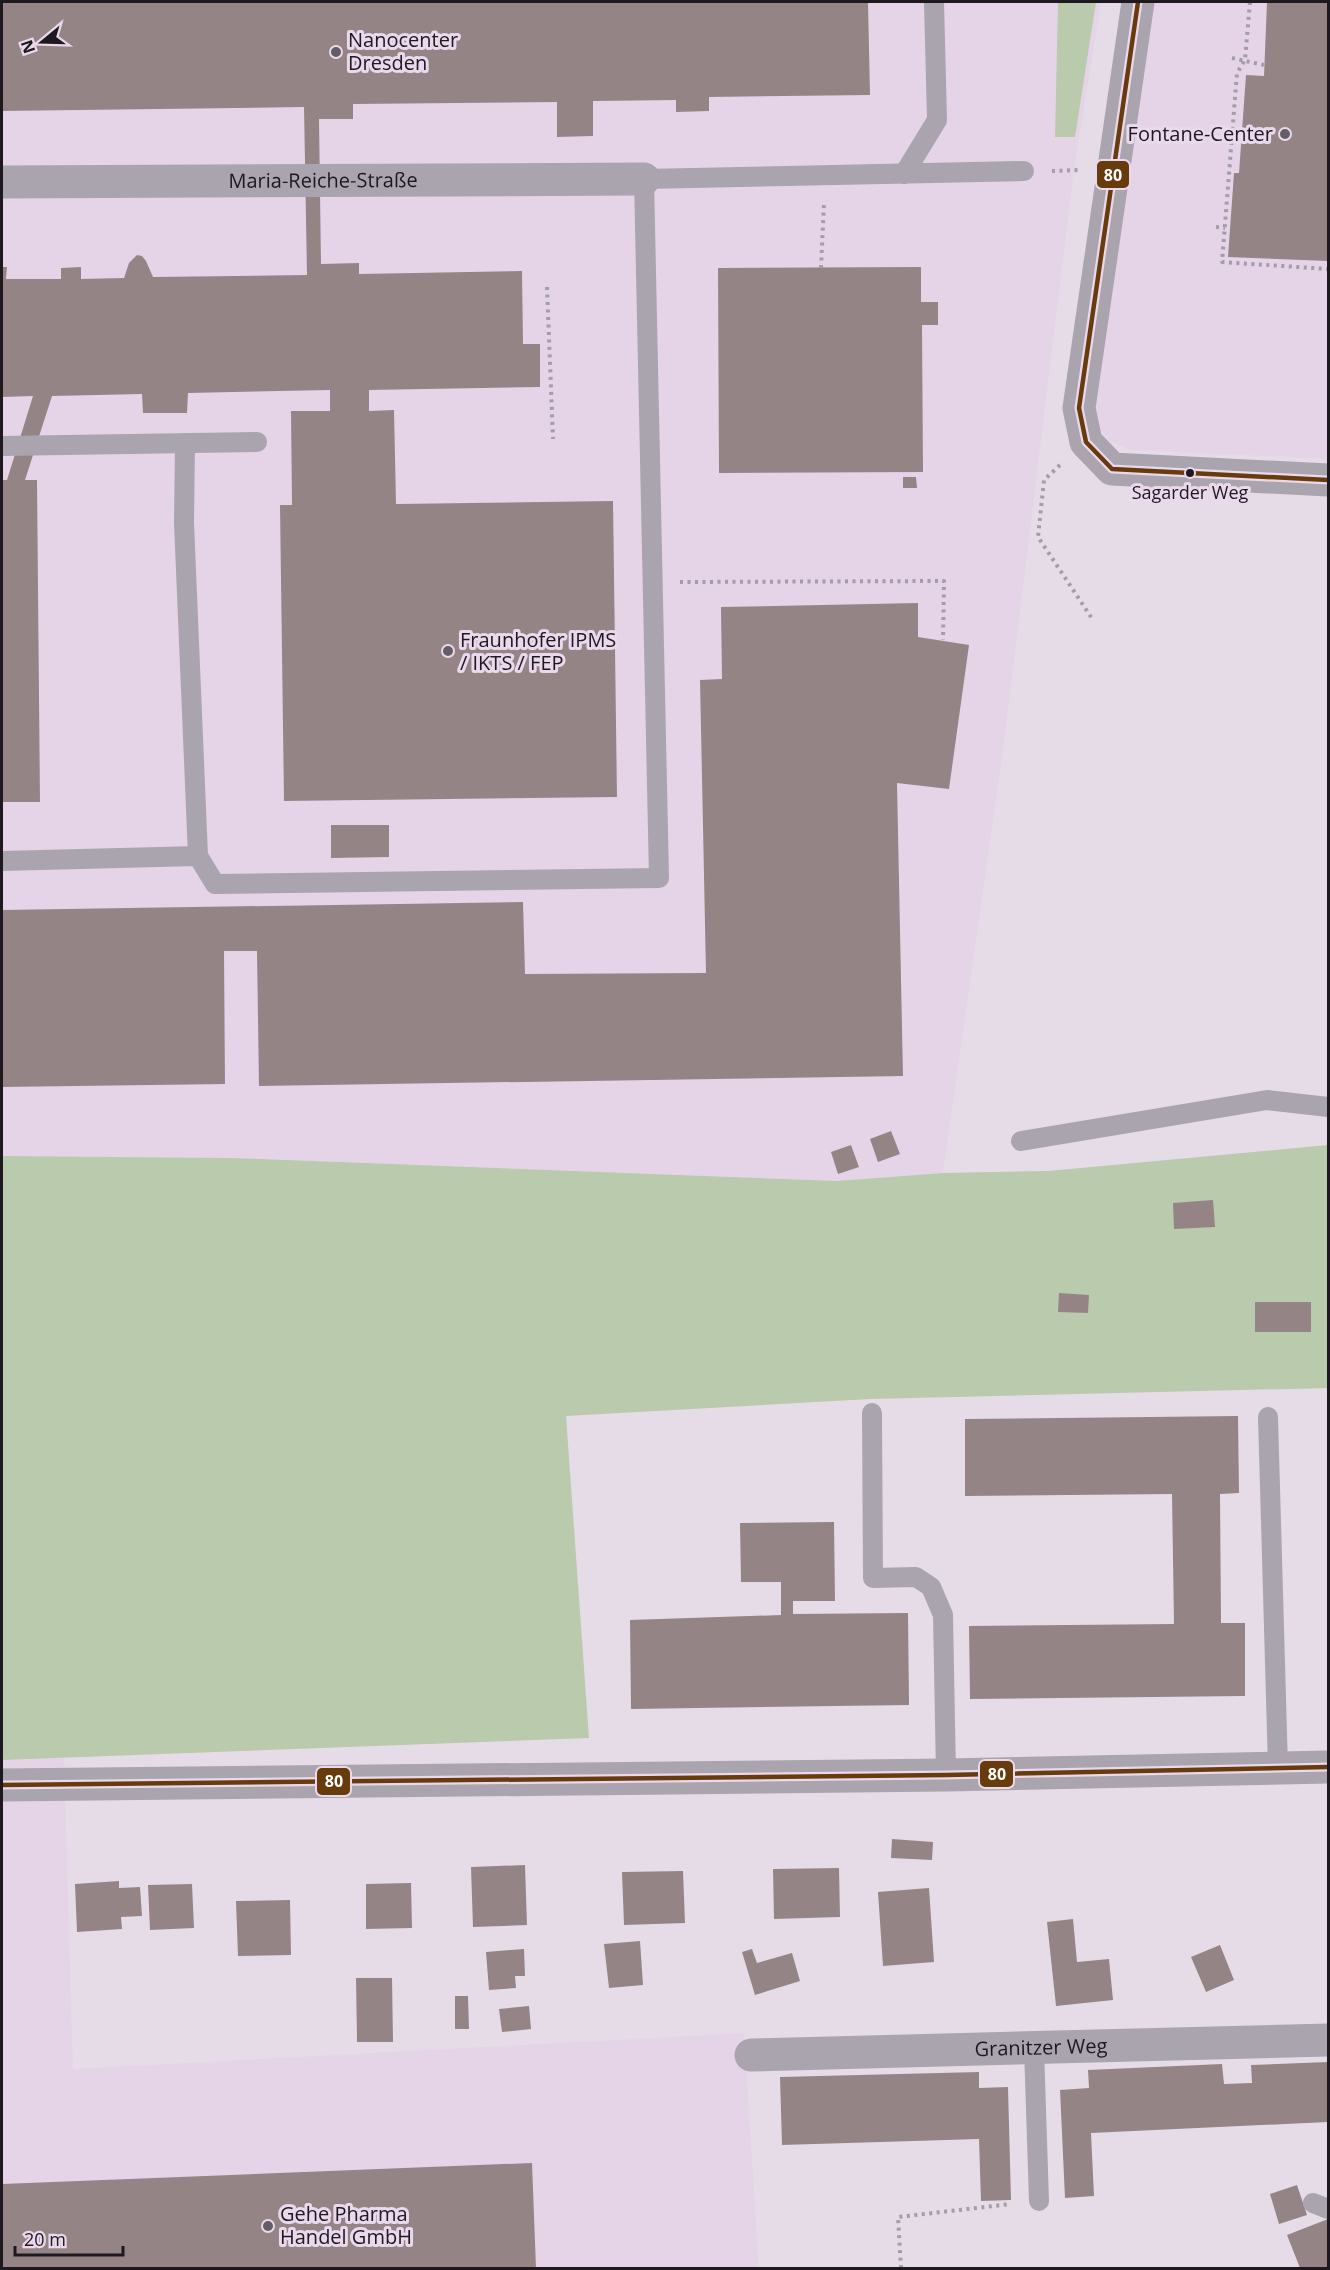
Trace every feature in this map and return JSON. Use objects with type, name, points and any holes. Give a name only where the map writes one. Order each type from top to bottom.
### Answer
[{"type":"street","points":[[1138,2],[1079,408],[1086,442],[1112,469],[1329,480]]},
{"type":"street","name":"Maria-Reiche-Straße","points":[[2,182],[644,179]]},
{"type":"street","points":[[2,1785],[946,1775],[1329,1767]]},
{"type":"street","name":"Granitzer Weg","points":[[751,2055],[1329,2040]]},
{"type":"lane","points":[[904,174],[938,120],[934,2]]},
{"type":"lane","points":[[185,443],[184,523],[198,856],[214,884],[659,878],[644,179],[1024,171]]},
{"type":"lane","points":[[2,446],[257,442]]},
{"type":"lane","points":[[2,861],[198,856]]},
{"type":"lane","points":[[1021,1141],[1267,1100],[1329,1107]]},
{"type":"lane","points":[[872,1413],[873,1578],[916,1577],[930,1587],[943,1615],[946,1775]]},
{"type":"lane","points":[[1268,1417],[1278,1768]]},
{"type":"lane","points":[[1034,2048],[1039,2201]]},
{"type":"path","points":[[1250,2],[1245,60],[1237,73],[1222,262],[1329,268]]},
{"type":"path","points":[[1232,58],[1264,65]]},
{"type":"path","points":[[1223,137],[1233,138]]},
{"type":"path","points":[[1047,171],[1063,171]]},
{"type":"path","points":[[821,268],[825,176]]},
{"type":"path","points":[[1216,227],[1225,228]]},
{"type":"path","points":[[547,287],[553,439]]},
{"type":"path","points":[[1044,480],[1038,537],[1094,620]]},
{"type":"path","points":[[653,582],[944,581],[943,640]]},
{"type":"path","points":[[901,2268],[898,2217],[1039,2201]]},
{"type":"shaded area","points":[[2,2],[1101,2],[1074,170],[1004,743],[943,1173],[837,1181],[232,1158],[2,1156]]},
{"type":"shaded area","name":"Fontane-Center","points":[[1149,2],[1328,2],[1328,459],[1131,450],[1109,441],[1098,427],[1090,387]]},
{"type":"shaded area","points":[[64,1758],[73,2069],[744,2033],[759,2268],[2,2268],[2,1760]]},
{"type":"green space","points":[[1058,2],[1096,2],[1075,137],[1055,137]]},
{"type":"green space","points":[[1328,1145],[1328,1388],[870,1399],[566,1416],[589,1738],[2,1760],[2,1156],[232,1158],[837,1181],[943,1173],[1048,1171]]},
{"type":"building","name":"Fraunhofer IPMS / IKTS / FEP","points":[[2,2],[868,2],[870,95],[709,97],[709,111],[676,112],[676,100],[593,101],[593,136],[557,137],[557,102],[353,104],[353,119],[319,119],[321,264],[359,263],[359,274],[522,271],[523,344],[540,344],[540,387],[369,390],[369,411],[394,410],[396,504],[613,501],[617,797],[284,801],[280,505],[292,505],[291,411],[330,411],[330,390],[188,393],[187,413],[143,413],[142,394],[52,396],[25,480],[37,480],[40,802],[2,802],[2,480],[7,480],[33,396],[2,397],[2,267],[7,267],[6,279],[61,279],[61,268],[81,267],[81,279],[124,278],[129,263],[137,255],[142,256],[146,261],[153,277],[307,275],[304,107],[2,111]]},
{"type":"building","name":"Fontane-Center","points":[[1267,2],[1328,2],[1328,261],[1228,257],[1234,173],[1239,173],[1246,75],[1264,76]]},
{"type":"building","points":[[921,267],[921,302],[938,302],[938,325],[922,325],[923,472],[719,473],[718,268]]},
{"type":"building","points":[[903,477],[916,477],[917,488],[903,488]]},
{"type":"building","points":[[918,603],[918,637],[969,645],[949,789],[897,783],[903,1076],[259,1086],[257,951],[224,951],[225,1084],[2,1087],[2,910],[523,902],[525,974],[706,973],[700,680],[722,679],[721,607]]},
{"type":"building","points":[[331,825],[389,825],[389,857],[331,858]]},
{"type":"building","points":[[891,1131],[900,1154],[878,1162],[870,1139]]},
{"type":"building","points":[[851,1145],[859,1167],[838,1174],[831,1152]]},
{"type":"building","points":[[1213,1200],[1215,1227],[1174,1229],[1173,1203]]},
{"type":"building","points":[[1059,1293],[1089,1295],[1088,1313],[1058,1312]]},
{"type":"building","points":[[1255,1302],[1311,1302],[1311,1332],[1255,1332]]},
{"type":"building","points":[[1238,1416],[1239,1493],[1220,1494],[1221,1623],[1245,1623],[1245,1696],[970,1699],[969,1626],[1174,1624],[1172,1494],[965,1496],[965,1419]]},
{"type":"building","points":[[834,1522],[835,1601],[793,1601],[793,1614],[908,1613],[909,1705],[631,1709],[630,1620],[781,1615],[781,1582],[741,1582],[740,1523]]},
{"type":"building","points":[[892,1839],[933,1842],[932,1860],[891,1858]]},
{"type":"building","points":[[525,1865],[527,1925],[473,1927],[471,1867]]},
{"type":"building","points":[[839,1868],[840,1917],[774,1919],[773,1869]]},
{"type":"building","points":[[683,1871],[685,1923],[624,1925],[622,1872]]},
{"type":"building","points":[[119,1881],[119,1888],[140,1887],[142,1916],[121,1917],[122,1929],[77,1932],[75,1884]]},
{"type":"building","points":[[411,1883],[412,1928],[366,1929],[366,1884]]},
{"type":"building","points":[[192,1884],[194,1928],[150,1930],[148,1885]]},
{"type":"building","points":[[929,1888],[934,1962],[883,1966],[878,1892]]},
{"type":"building","points":[[290,1900],[291,1955],[238,1956],[236,1901]]},
{"type":"building","points":[[1073,1919],[1077,1962],[1109,1959],[1113,2000],[1056,2006],[1047,1922]]},
{"type":"building","points":[[640,1941],[643,1985],[609,1988],[604,1944]]},
{"type":"building","points":[[1220,1945],[1234,1980],[1206,1992],[1191,1957]]},
{"type":"building","points":[[524,1949],[525,1976],[515,1976],[516,1988],[489,1990],[486,1952]]},
{"type":"building","points":[[752,1949],[757,1963],[792,1953],[800,1981],[755,1995],[742,1952]]},
{"type":"building","points":[[356,1978],[392,1978],[393,2042],[357,2042]]},
{"type":"building","points":[[455,1996],[468,1996],[469,2029],[455,2029]]},
{"type":"building","points":[[529,2006],[531,2029],[502,2032],[499,2009]]},
{"type":"building","points":[[1328,2062],[1328,2122],[1091,2133],[1094,2196],[1065,2198],[1060,2090],[1089,2088],[1088,2070],[1222,2064],[1224,2084],[1252,2083],[1251,2065]]},
{"type":"building","points":[[979,2072],[979,2088],[1008,2087],[1011,2200],[981,2201],[979,2139],[782,2145],[780,2077]]},
{"type":"building","name":"Gehe Pharma Handel GmbH","points":[[532,2163],[536,2268],[2,2268],[2,2184]]},
{"type":"building","points":[[1297,2185],[1307,2215],[1279,2224],[1270,2194]]},
{"type":"building","points":[[1328,2219],[1328,2268],[1300,2268],[1287,2235]]},
{"type":"transit line","name":"80","points":[[1138,2],[1079,408],[1086,442],[1112,469],[1328,480]]},
{"type":"transit line","name":"80","points":[[2,1785],[946,1775],[1328,1767]]},
{"type":"place","name":"Nanocenter Dresden","points":[[336,52]]},
{"type":"place","name":"Fontane-Center","points":[[1285,134]]},
{"type":"place","name":"Sagarder Weg","points":[[1190,473]]},
{"type":"place","name":"Fraunhofer IPMS / IKTS / FEP","points":[[448,651]]},
{"type":"place","name":"Gehe Pharma Handel GmbH","points":[[268,2226]]}]
